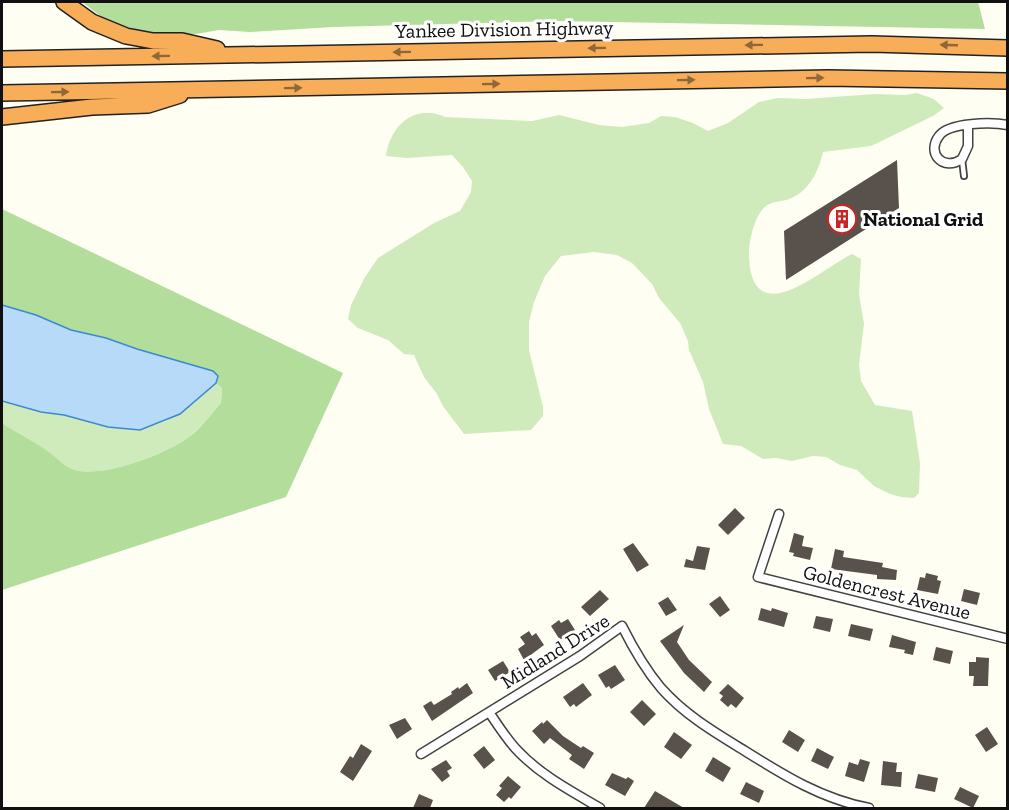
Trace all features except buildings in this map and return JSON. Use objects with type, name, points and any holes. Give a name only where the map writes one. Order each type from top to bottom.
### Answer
[{"type":"highway","points":[[64,2],[92,22],[126,36],[153,41],[182,41],[240,54]]},
{"type":"highway","name":"Yankee Division Highway","points":[[2,59],[872,44],[1008,48]]},
{"type":"highway","points":[[2,93],[838,78],[1008,81]]},
{"type":"highway","points":[[2,117],[92,107],[148,105],[200,90]]},
{"type":"street","points":[[968,125],[968,146],[962,159],[949,165],[942,164],[937,158],[936,142],[944,131],[968,125],[984,123],[1008,125]]},
{"type":"street","name":"Goldencrest Avenue","points":[[779,514],[758,577],[1008,639]]},
{"type":"street","name":"Midland Drive","points":[[422,754],[579,656],[622,626],[638,657],[661,688],[690,716],[789,779],[831,798],[869,808]]},
{"type":"street","points":[[489,712],[515,748],[529,762],[600,808]]},
{"type":"lane","points":[[962,159],[964,176]]},
{"type":"green space","points":[[82,2],[978,2],[985,29],[558,21],[333,27],[250,32],[219,30],[174,35],[154,34],[120,25],[103,18]]},
{"type":"green space","points":[[917,93],[934,99],[944,108],[933,116],[871,146],[823,152],[819,167],[811,181],[800,193],[764,207],[754,227],[749,253],[753,280],[762,291],[775,294],[807,282],[852,254],[861,259],[859,294],[864,324],[859,365],[861,381],[875,405],[912,411],[920,463],[919,493],[914,498],[890,494],[874,486],[857,470],[840,465],[826,457],[813,456],[792,461],[776,458],[763,459],[741,446],[723,444],[709,409],[703,382],[680,323],[659,298],[652,284],[632,263],[617,255],[594,252],[561,256],[545,276],[534,302],[529,322],[529,350],[543,407],[543,416],[531,430],[464,434],[424,377],[414,355],[404,354],[388,340],[358,328],[348,319],[351,305],[365,277],[378,258],[434,223],[460,211],[471,192],[472,181],[452,155],[407,158],[386,156],[388,145],[398,127],[414,115],[434,113],[445,117],[532,121],[559,115],[599,125],[622,127],[649,123],[661,116],[675,117],[708,131],[728,123],[759,102],[778,98],[805,99]]},
{"type":"green space","points":[[2,209],[343,373],[286,497],[2,590],[2,423],[52,454],[71,469],[87,472],[102,471],[134,463],[179,444],[202,425],[221,403],[222,388],[216,383],[218,376],[106,338],[71,330],[36,315],[2,305]]},
{"type":"green space","points":[[216,383],[222,388],[221,403],[189,437],[150,457],[102,471],[87,472],[71,469],[43,448],[2,423],[2,401],[108,427],[140,430],[166,421],[194,403]]},
{"type":"water","points":[[2,305],[36,315],[71,330],[106,338],[213,371],[218,376],[216,383],[180,414],[140,430],[108,427],[2,401]]},
{"type":"place","name":"National Grid","points":[[842,219]]}]
